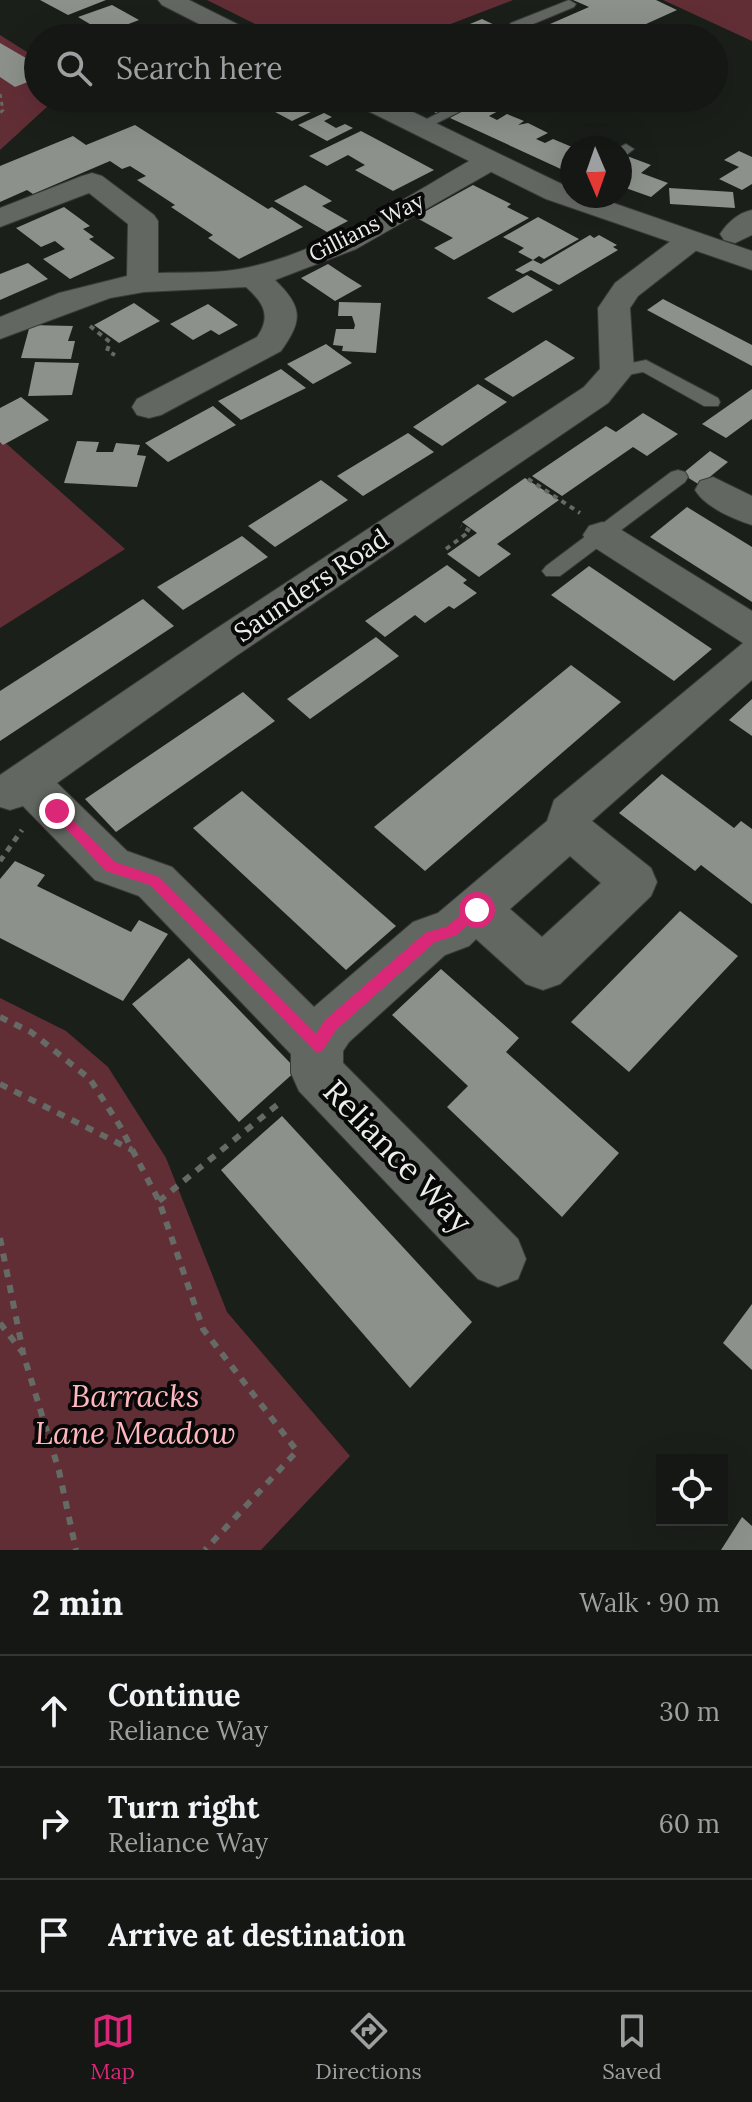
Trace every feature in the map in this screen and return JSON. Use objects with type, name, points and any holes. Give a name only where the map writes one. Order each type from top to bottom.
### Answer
[{"type":"street","points":[[170,0],[218,24]]},
{"type":"street","points":[[390,112],[488,162],[560,187]]},
{"type":"street","name":"Gillians Way","points":[[0,329],[48,307],[93,293],[142,283],[253,276],[342,243],[488,162]]},
{"type":"street","points":[[0,218],[92,182],[143,221],[142,283]]},
{"type":"street","points":[[613,208],[752,261]]},
{"type":"street","points":[[617,371],[614,308],[626,290],[691,240]]},
{"type":"street","points":[[149,407],[185,376],[269,344],[280,332],[282,312],[273,295],[253,276]]},
{"type":"street","name":"Saunders Road","points":[[12,788],[596,395],[617,371]]},
{"type":"street","points":[[713,490],[752,512]]},
{"type":"street","points":[[605,533],[752,631]]},
{"type":"street","name":"Reliance Way","points":[[317,1059],[331,1025],[430,937],[452,931],[477,910],[569,829],[570,813],[752,656]]},
{"type":"street","name":"Reliance Way","points":[[12,788],[111,866],[155,881],[498,1259]]},
{"type":"street","points":[[477,910],[543,968],[634,882],[569,829]]},
{"type":"lane","points":[[521,24],[569,4]]},
{"type":"lane","points":[[418,127],[450,112]]},
{"type":"lane","points":[[617,371],[646,366],[711,402]]},
{"type":"lane","points":[[553,571],[678,477]]},
{"type":"path","points":[[0,94],[3,110],[0,113]]},
{"type":"path","points":[[524,476],[605,533]]},
{"type":"path","points":[[0,1017],[31,1032],[90,1079],[133,1150],[159,1201],[203,1329],[297,1451],[205,1550]]},
{"type":"path","points":[[159,1201],[317,1059]]},
{"type":"path","points":[[0,1084],[133,1150]]},
{"type":"path","points":[[0,1238],[23,1353],[59,1471],[76,1550]]},
{"type":"path","points":[[0,1323],[23,1353]]},
{"type":"green space","points":[[207,0],[513,0],[450,24],[255,24]]},
{"type":"green space","points":[[663,0],[752,0],[752,41],[728,30],[728,24],[715,24]]},
{"type":"green space","points":[[0,35],[24,50],[24,112],[41,112],[0,150]]},
{"type":"green space","points":[[0,438],[125,549],[0,628]]},
{"type":"green space","name":"Barracks Lane Meadow","points":[[0,998],[66,1031],[108,1067],[166,1158],[227,1312],[350,1456],[261,1550],[0,1550]]},
{"type":"building","points":[[40,0],[106,0],[68,15]]},
{"type":"building","points":[[573,0],[656,0],[677,10],[646,24],[550,24],[589,7]]},
{"type":"building","points":[[112,5],[139,20],[129,24],[90,24],[78,17]]},
{"type":"building","points":[[482,19],[493,24],[470,24]]},
{"type":"building","points":[[0,43],[24,57],[24,83],[15,87],[0,77]]},
{"type":"building","points":[[275,112],[311,112],[292,121]]},
{"type":"building","points":[[460,112],[496,112],[489,116],[497,120],[507,114],[524,121],[518,125],[528,123],[548,133],[536,139],[545,143],[553,139],[560,142],[560,169],[450,118]]},
{"type":"building","points":[[324,113],[332,117],[324,121],[336,128],[345,124],[353,128],[327,141],[298,125]]},
{"type":"building","points":[[135,125],[268,209],[272,207],[303,227],[239,259],[208,238],[213,235],[171,207],[175,205],[137,180],[146,176],[130,166],[122,169],[110,161],[33,194],[27,190],[0,202],[0,166],[73,136],[86,145]]},
{"type":"building","points":[[361,131],[434,170],[393,191],[355,170],[365,165],[348,155],[327,166],[309,156]]},
{"type":"building","points":[[739,151],[752,157],[752,184],[742,190],[719,179],[739,167],[724,160]]},
{"type":"building","points":[[632,158],[651,165],[641,173],[668,183],[651,197],[632,190]]},
{"type":"building","points":[[305,185],[332,201],[322,206],[348,221],[327,232],[274,201]]},
{"type":"building","points":[[473,185],[511,204],[507,207],[529,218],[454,260],[434,248],[453,238],[415,217]]},
{"type":"building","points":[[669,188],[733,192],[735,208],[670,204]]},
{"type":"building","points":[[64,207],[90,226],[83,229],[94,237],[89,239],[115,258],[70,279],[43,259],[65,249],[55,241],[41,247],[16,228]]},
{"type":"building","points":[[538,217],[579,239],[544,259],[539,256],[533,260],[518,252],[524,248],[503,237]]},
{"type":"building","points":[[590,235],[594,238],[599,235],[617,245],[613,247],[618,250],[559,285],[531,270],[523,274],[515,270],[533,260],[541,264]]},
{"type":"building","points":[[28,263],[48,279],[0,300],[0,274]]},
{"type":"building","points":[[328,264],[362,286],[335,301],[301,278]]},
{"type":"building","points":[[527,275],[553,290],[513,313],[487,298]]},
{"type":"building","points":[[663,299],[752,345],[752,366],[647,310]]},
{"type":"building","points":[[339,302],[381,303],[376,353],[342,351],[343,346],[333,345],[336,329],[354,329],[355,325],[352,316],[338,316]]},
{"type":"building","points":[[134,303],[160,321],[119,343],[94,325]]},
{"type":"building","points":[[208,304],[238,325],[219,335],[211,330],[193,340],[170,324]]},
{"type":"building","points":[[30,325],[73,326],[68,341],[75,341],[71,359],[21,358]]},
{"type":"building","points":[[546,340],[575,358],[513,397],[484,379]]},
{"type":"building","points":[[326,344],[352,363],[313,384],[287,364]]},
{"type":"building","points":[[35,362],[79,363],[72,395],[28,396]]},
{"type":"building","points":[[281,369],[306,388],[241,420],[218,401]]},
{"type":"building","points":[[478,384],[507,402],[442,446],[413,427]]},
{"type":"building","points":[[752,389],[752,419],[726,438],[702,424]]},
{"type":"building","points":[[21,397],[49,420],[3,445],[0,442],[0,408]]},
{"type":"building","points":[[213,406],[236,425],[168,462],[145,443]]},
{"type":"building","points":[[643,413],[678,434],[647,456],[633,447],[562,496],[532,476],[606,426],[616,432]]},
{"type":"building","points":[[408,433],[434,452],[363,496],[337,476]]},
{"type":"building","points":[[77,441],[99,442],[96,452],[113,452],[116,443],[140,445],[137,455],[146,456],[137,487],[64,483]]},
{"type":"building","points":[[710,451],[728,462],[700,485],[682,474]]},
{"type":"building","points":[[525,478],[559,500],[497,544],[511,554],[479,577],[447,554],[477,533],[462,522]]},
{"type":"building","points":[[321,480],[348,500],[275,547],[248,526]]},
{"type":"building","points":[[687,507],[752,547],[752,602],[650,537]]},
{"type":"building","points":[[242,536],[268,557],[183,610],[157,587]]},
{"type":"building","points":[[447,565],[467,580],[463,583],[477,593],[454,609],[449,606],[425,623],[415,615],[385,637],[365,621]]},
{"type":"building","points":[[589,566],[712,649],[674,681],[551,595]]},
{"type":"building","points":[[143,599],[174,626],[0,741],[0,691]]},
{"type":"building","points":[[376,637],[399,656],[310,719],[287,699]]},
{"type":"building","points":[[571,665],[621,702],[425,871],[374,827]]},
{"type":"building","points":[[243,692],[275,721],[116,832],[85,799]]},
{"type":"building","points":[[752,699],[752,736],[729,720]]},
{"type":"building","points":[[662,774],[734,828],[741,821],[752,829],[752,904],[701,865],[695,871],[619,813]]},
{"type":"building","points":[[242,791],[396,926],[346,970],[193,828]]},
{"type":"building","points":[[15,861],[45,875],[37,886],[131,932],[139,920],[168,934],[123,1001],[0,938],[0,879]]},
{"type":"building","points":[[680,911],[738,956],[629,1072],[571,1022]]},
{"type":"building","points":[[189,958],[297,1070],[239,1122],[132,1004]]},
{"type":"building","points":[[441,969],[519,1038],[506,1052],[619,1153],[562,1217],[447,1107],[468,1086],[392,1015]]},
{"type":"building","points":[[282,1116],[472,1322],[410,1388],[221,1170]]},
{"type":"building","points":[[752,1304],[752,1370],[723,1343]]},
{"type":"building","points":[[742,1517],[752,1526],[752,1550],[721,1550]]},
{"type":"route","points":[[57,811],[111,866],[155,881],[317,1045],[331,1025],[430,937],[452,931],[477,910]]}]
